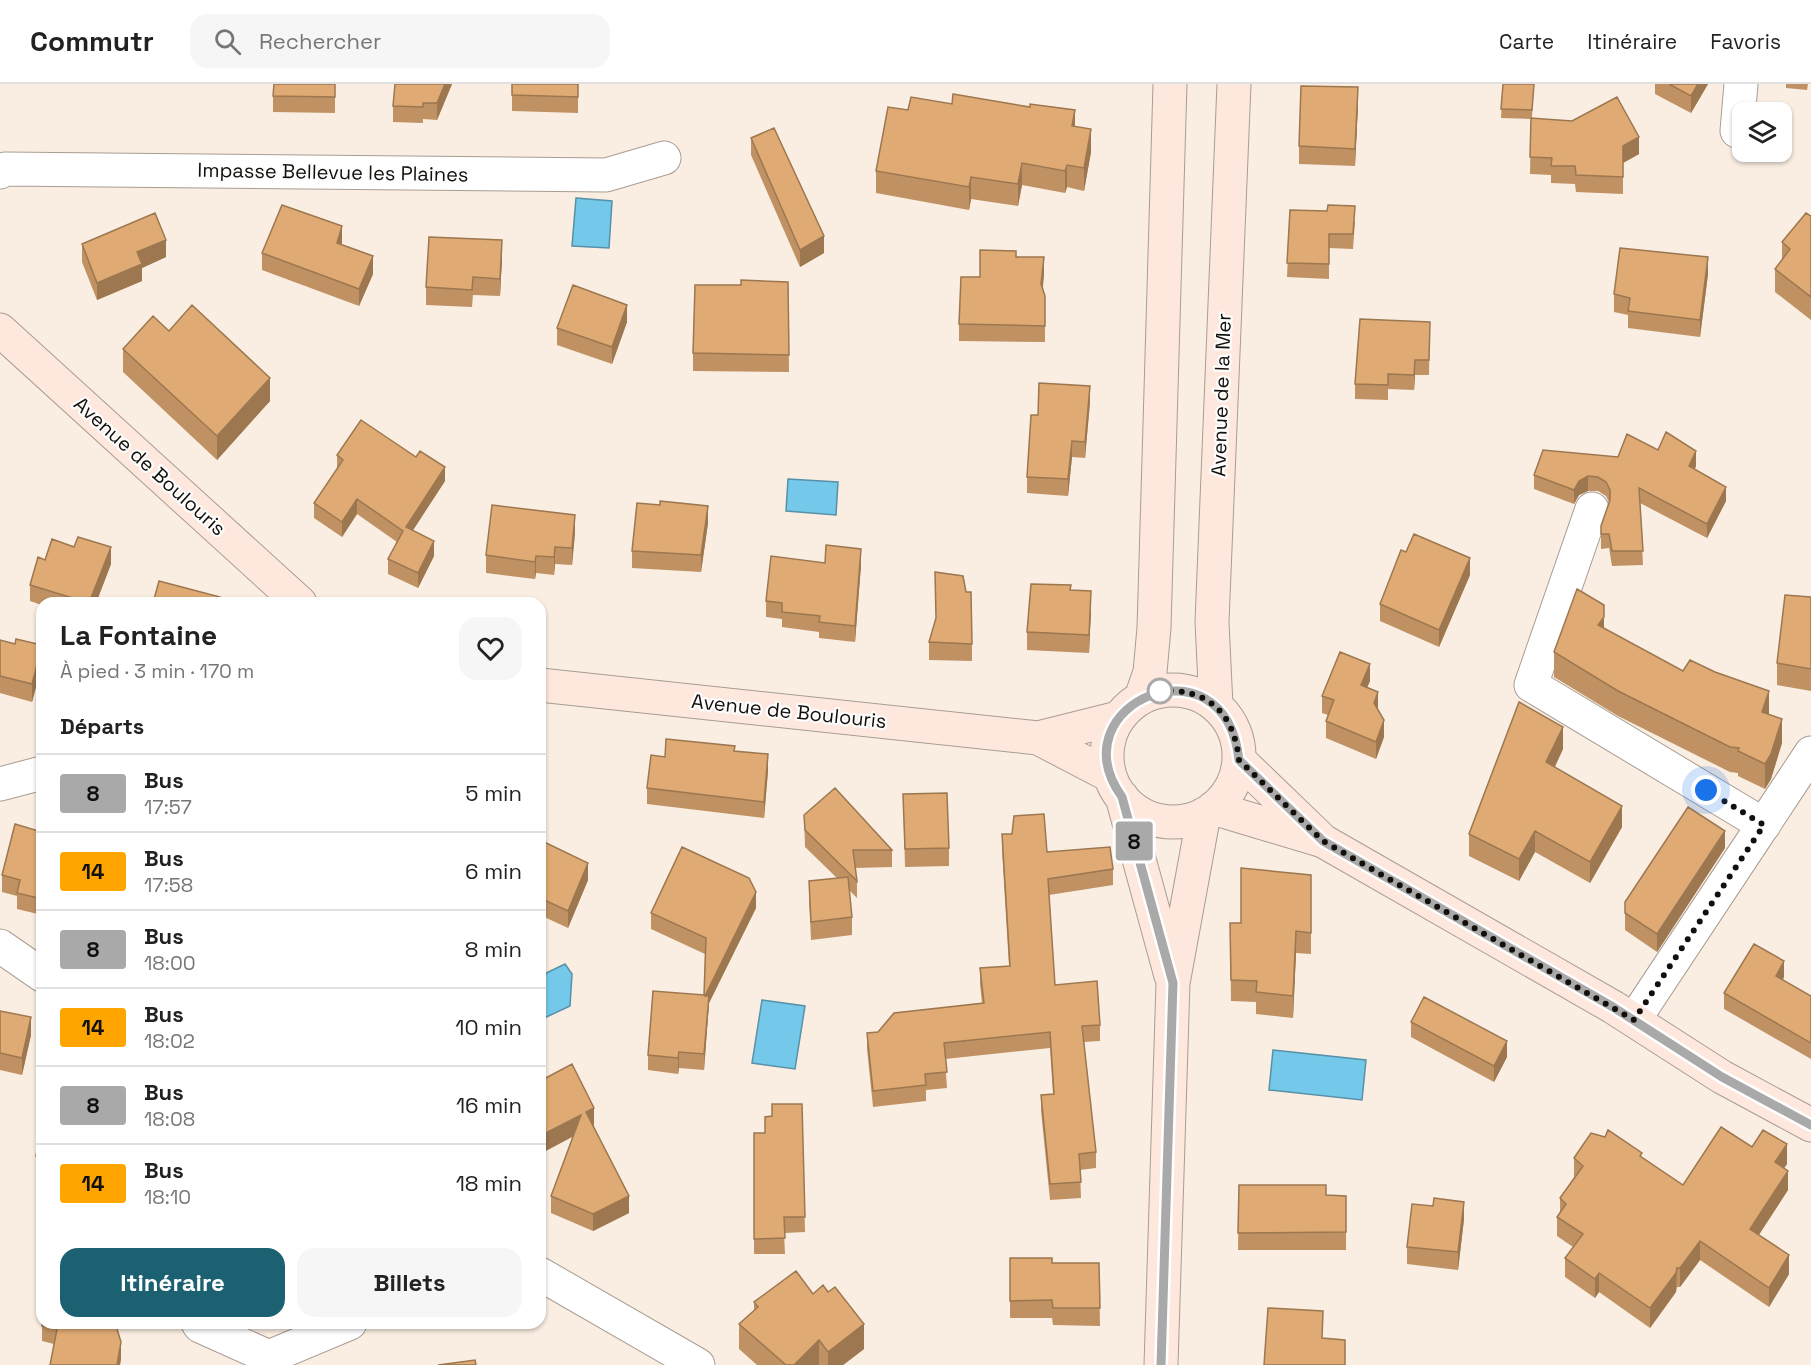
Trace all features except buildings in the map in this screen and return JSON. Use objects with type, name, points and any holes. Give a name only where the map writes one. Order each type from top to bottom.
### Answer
[{"type":"street","points":[[1170,84],[1154,628],[1150,672],[1108,745],[1115,786],[1173,983]]},
{"type":"street","name":"Avenue de la Mer","points":[[1216,706],[1212,622],[1234,84]]},
{"type":"street","points":[[1739,102],[1741,84]]},
{"type":"street","name":"Impasse Bellevue les Plaines","points":[[0,172],[5,169],[606,175],[664,158]]},
{"type":"street","name":"Avenue de Boulouris","points":[[0,330],[293,597]]},
{"type":"street","points":[[1592,509],[1531,685],[1764,825]]},
{"type":"street","name":"Avenue de Boulouris","points":[[546,686],[1038,738],[1130,708]]},
{"type":"street","points":[[1115,786],[1139,812],[1160,820],[1190,819],[1209,811],[1230,786],[1239,760],[1237,740],[1229,721],[1216,706],[1199,695],[1180,690],[1160,691],[1130,708]]},
{"type":"street","name":"Avenue de Boulouris","points":[[1038,738],[1115,786]]},
{"type":"street","points":[[1634,1020],[1811,753]]},
{"type":"street","points":[[1239,760],[1323,841],[1634,1020],[1722,1077],[1811,1125]]},
{"type":"street","points":[[0,784],[36,775]]},
{"type":"street","points":[[1209,811],[1323,841]]},
{"type":"street","points":[[1161,1365],[1173,983],[1209,811]]},
{"type":"street","points":[[0,946],[36,971]]},
{"type":"street","points":[[546,1277],[698,1365]]},
{"type":"street","points":[[210,1329],[268,1357],[336,1329]]},
{"type":"water","points":[[576,198],[612,201],[609,248],[572,246]]},
{"type":"water","points":[[788,479],[838,482],[836,515],[786,511]]},
{"type":"water","points":[[565,964],[572,974],[570,1006],[546,1017],[546,973]]},
{"type":"water","points":[[762,1000],[805,1006],[795,1069],[752,1063]]},
{"type":"water","points":[[1273,1050],[1366,1060],[1362,1100],[1269,1090]]},
{"type":"bus line","name":"8","points":[[1161,1365],[1173,983],[1122,797],[1114,787],[1109,775],[1107,760],[1111,731],[1118,718],[1141,698],[1160,691],[1180,690],[1199,695],[1216,706],[1229,721],[1237,740],[1239,760],[1323,841],[1613,1007],[1722,1077],[1811,1125]]},
{"type":"route","points":[[1160,691],[1180,690],[1199,695],[1216,706],[1229,721],[1237,740],[1239,760],[1323,841],[1634,1020],[1764,825],[1706,790]]}]
